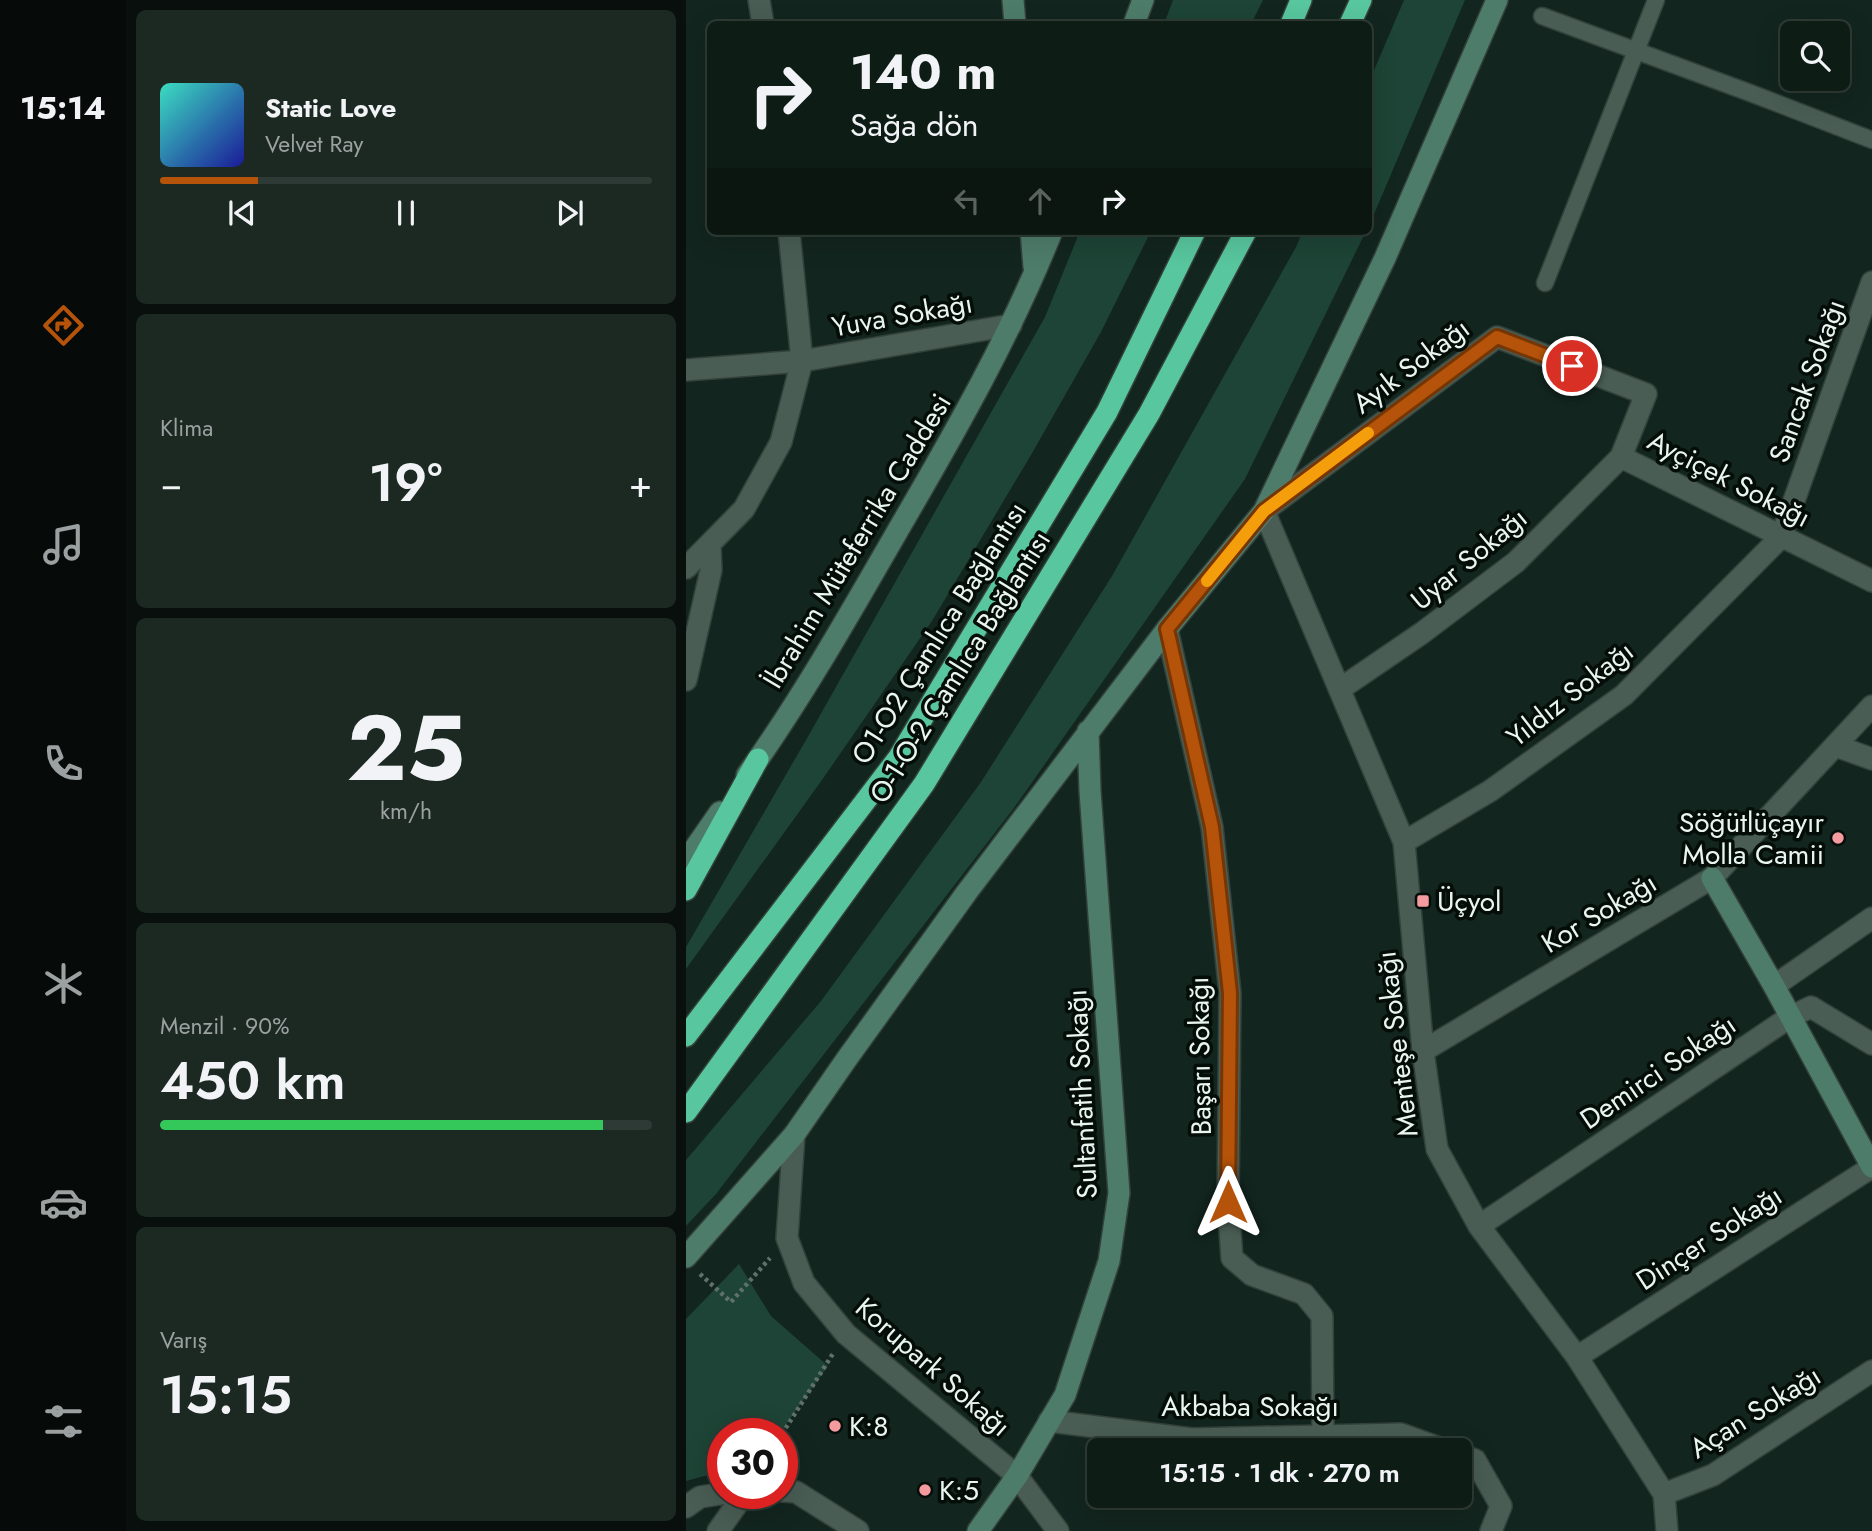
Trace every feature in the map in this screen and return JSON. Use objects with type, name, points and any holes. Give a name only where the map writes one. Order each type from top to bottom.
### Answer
[{"type":"highway","points":[[1292,21],[1301,0]]},
{"type":"highway","points":[[1351,21],[1361,0]]},
{"type":"highway","name":"O1-O2 Çamlıca Bağlantısı","points":[[686,1036],[899,757],[1107,412],[1193,235]]},
{"type":"highway","name":"O-1-O-2 Çamlıca Bağlantısı","points":[[686,1112],[924,784],[1149,414],[1244,235]]},
{"type":"highway","points":[[686,890],[758,759]]},
{"type":"main road","points":[[1013,0],[1015,21]]},
{"type":"main road","points":[[1135,21],[1143,0]]},
{"type":"main road","points":[[691,1263],[794,1135],[967,892],[1088,731],[1264,511],[1385,258],[1497,0]]},
{"type":"main road","points":[[1031,235],[1035,274]]},
{"type":"main road","name":"İbrahim Müteferrika Caddesi","points":[[686,861],[828,653],[970,406],[1035,274],[1050,235]]},
{"type":"main road","name":"Sultanfatih Sokağı","points":[[978,1531],[1017,1476],[1065,1395],[1110,1261],[1119,1193],[1088,731]]},
{"type":"main road","points":[[1712,878],[1872,1167]]},
{"type":"street","points":[[759,0],[762,21]]},
{"type":"street","points":[[686,568],[744,509],[781,442],[802,361],[789,235]]},
{"type":"street","name":"Sancak Sokağı","points":[[1781,537],[1872,282]]},
{"type":"street","name":"Yuva Sokağı","points":[[686,370],[802,361],[1011,325]]},
{"type":"street","name":"Ayık Sokağı","points":[[1264,511],[1497,337],[1646,394]]},
{"type":"street","name":"Ayçiçek Sokağı","points":[[1646,394],[1621,457],[1872,581]]},
{"type":"street","name":"Uyar Sokağı","points":[[1340,689],[1422,633],[1516,562],[1621,457]]},
{"type":"street","name":"Menteşe Sokağı","points":[[1264,511],[1404,842],[1423,1051],[1437,1149],[1479,1226],[1577,1357],[1664,1494],[1667,1531]]},
{"type":"street","name":"Yıldız Sokağı","points":[[1404,842],[1490,791],[1624,695],[1781,537]]},
{"type":"street","points":[[686,680],[711,570],[710,545]]},
{"type":"street","name":"Başarı Sokağı","points":[[1167,629],[1212,827],[1230,993],[1228,1202],[1232,1258],[1252,1275],[1304,1294],[1322,1316],[1323,1436]]},
{"type":"street","name":"Kor Sokağı","points":[[1423,1051],[1712,878],[1872,706]]},
{"type":"street","points":[[1836,746],[1872,759]]},
{"type":"street","points":[[1774,986],[1872,918]]},
{"type":"street","name":"Demirci Sokağı","points":[[1479,1226],[1790,1017],[1811,1007],[1872,1044]]},
{"type":"street","name":"Korupark Sokağı","points":[[794,1135],[787,1238],[804,1283],[846,1334],[1017,1476],[1058,1531]]},
{"type":"street","name":"Dinçer Sokağı","points":[[1577,1357],[1872,1167]]},
{"type":"street","name":"Açan Sokağı","points":[[1664,1494],[1713,1475],[1872,1371]]},
{"type":"street","name":"Akbaba Sokağı","points":[[1049,1421],[1192,1439],[1401,1434],[1412,1438]]},
{"type":"street","points":[[1472,1459],[1501,1506],[1491,1531]]},
{"type":"street","points":[[798,1493],[858,1531]]},
{"type":"street","points":[[686,1507],[707,1496]]},
{"type":"street","points":[[718,1531],[734,1509]]},
{"type":"lane","points":[[1545,283],[1656,0]]},
{"type":"lane","points":[[1542,16],[1872,141]]},
{"type":"path","points":[[691,1263],[731,1301],[759,1270]]},
{"type":"path","points":[[792,1418],[846,1334]]},
{"type":"green space","points":[[1173,0],[1263,0],[1252,21],[1165,21]]},
{"type":"green space","points":[[1404,0],[1465,0],[1372,219],[1372,75]]},
{"type":"green space","points":[[1078,235],[1149,235],[1101,332],[932,621],[686,969],[686,947],[1045,317]]},
{"type":"green space","points":[[1301,235],[1364,235],[1245,479],[1014,808],[716,1194],[686,1226],[686,1160],[821,1001],[981,782],[1112,576]]},
{"type":"green space","points":[[739,1264],[771,1316],[828,1366],[791,1418],[707,1418],[707,1475],[686,1481],[686,1319]]},
{"type":"slow traffic","points":[[1207,581],[1264,511],[1368,433]]},
{"type":"place","name":"Söğütlüçayır Molla Camii","points":[[1838,838]]},
{"type":"place","name":"Üçyol","points":[[1423,901]]},
{"type":"place","name":"K:8","points":[[835,1426]]},
{"type":"place","name":"K:5","points":[[925,1490]]},
{"type":"route","points":[[1228,1202],[1230,993],[1212,827],[1167,629],[1264,511],[1497,337],[1572,366]]}]
